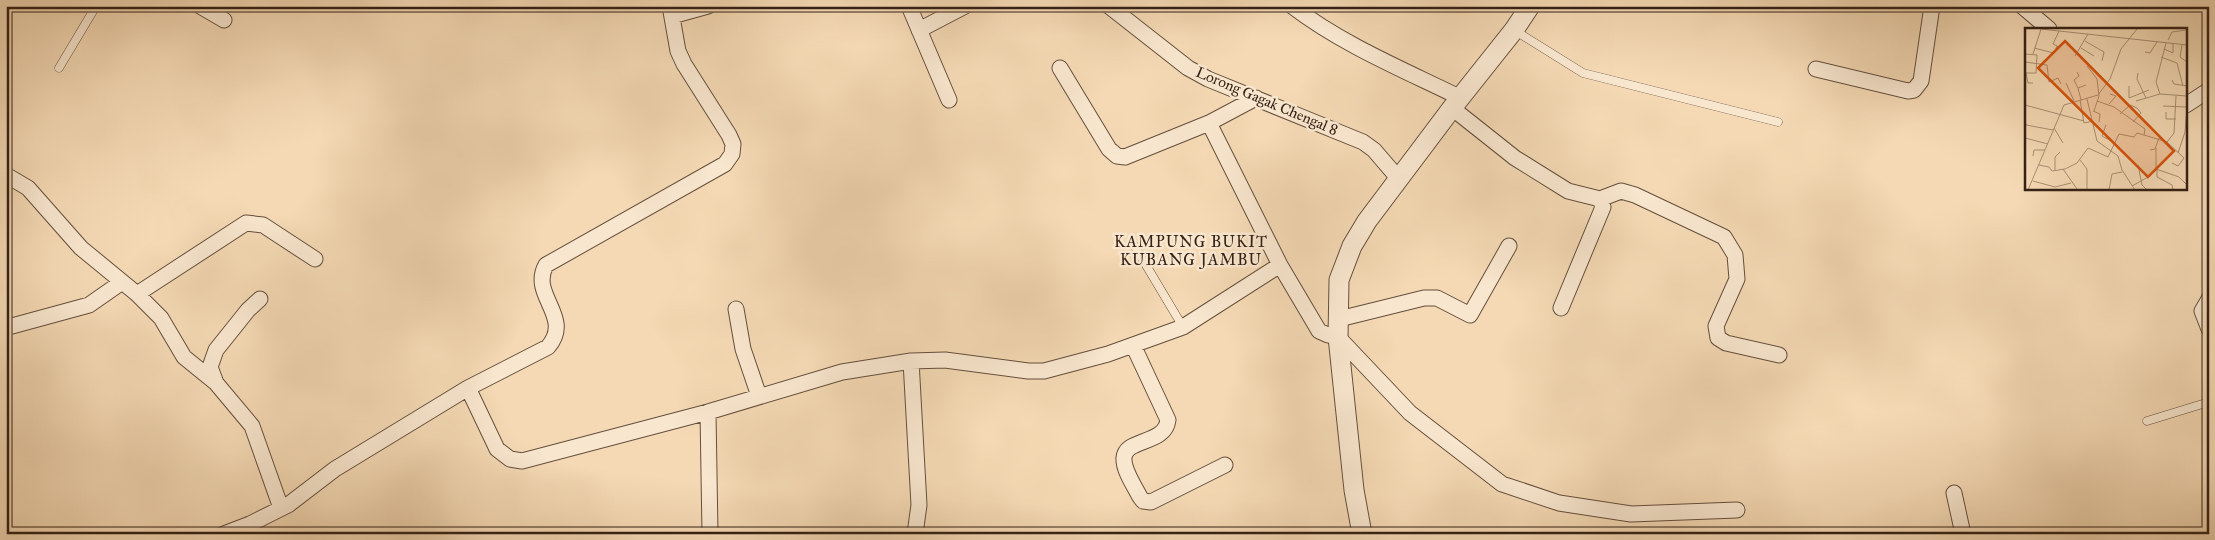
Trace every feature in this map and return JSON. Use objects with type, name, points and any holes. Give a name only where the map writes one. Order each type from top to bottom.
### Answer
[{"type":"street","points":[[200,6],[224,20]]},
{"type":"street","points":[[224,534],[281,508],[335,468],[468,388],[548,347],[555,339],[557,329],[556,320],[541,281],[542,272],[546,265],[725,164],[732,154],[733,144],[684,64],[678,51],[671,11],[708,6]]},
{"type":"street","points":[[909,6],[949,100]]},
{"type":"street","points":[[918,26],[919,6]]},
{"type":"street","points":[[918,26],[965,6]]},
{"type":"street","points":[[1292,6],[1312,21],[1339,37],[1457,103],[1515,158],[1568,191],[1600,199],[1621,191],[1635,195],[1724,237],[1735,255],[1738,279],[1716,326],[1718,338],[1726,343],[1780,355]]},
{"type":"street","points":[[1362,534],[1354,490],[1338,328],[1339,280],[1352,246],[1367,221],[1398,178],[1514,30],[1530,6]]},
{"type":"street","points":[[1816,69],[1908,91],[1914,90],[1921,81],[1932,6]]},
{"type":"street","points":[[2022,6],[2048,28]]},
{"type":"street","name":"Lorong Gagak Chengal 8","points":[[1116,9],[1188,68],[1208,79],[1363,142],[1374,150],[1398,178]]},
{"type":"street","points":[[1060,68],[1110,149],[1117,156],[1125,157],[1209,123],[1256,98]]},
{"type":"street","points":[[2188,104],[2209,90]]},
{"type":"street","points":[[1209,123],[1280,265],[1318,331],[1328,336],[1338,328],[1424,298],[1437,298],[1470,315],[1509,246]]},
{"type":"street","points":[[6,175],[28,188],[70,238],[137,294],[161,318],[184,356],[216,382],[252,426],[281,508]]},
{"type":"street","points":[[1561,308],[1603,207],[1600,199]]},
{"type":"street","points":[[137,294],[246,223],[263,225],[315,259]]},
{"type":"street","points":[[468,388],[497,449],[510,459],[522,461],[708,412],[827,376],[910,361],[945,360],[1028,371],[1044,371],[1108,354],[1183,326],[1280,265]]},
{"type":"street","points":[[12,326],[89,304],[122,282]]},
{"type":"street","points":[[216,382],[210,367],[216,350],[248,310],[260,299]]},
{"type":"street","points":[[2209,299],[2204,304],[2202,311],[2209,329]]},
{"type":"street","points":[[736,309],[743,349],[759,396]]},
{"type":"street","points":[[1338,328],[1410,413],[1502,484],[1559,503],[1631,514],[1737,510]]},
{"type":"street","points":[[1133,345],[1168,420],[1167,428],[1162,433],[1130,447],[1125,452],[1125,466],[1143,501],[1151,502],[1225,465]]},
{"type":"street","points":[[910,361],[919,505],[915,534]]},
{"type":"street","points":[[708,412],[710,534]]},
{"type":"street","points":[[1954,493],[1963,534]]},
{"type":"lane","points":[[59,68],[96,6]]},
{"type":"lane","points":[[1514,30],[1582,73],[1778,122]]},
{"type":"lane","points":[[1134,245],[1183,326]]},
{"type":"lane","points":[[2148,421],[2208,403]]},
{"type":"district","name":"KAMPUNG BUKIT KUBANG JAMBU","points":[[1191,250]]}]
